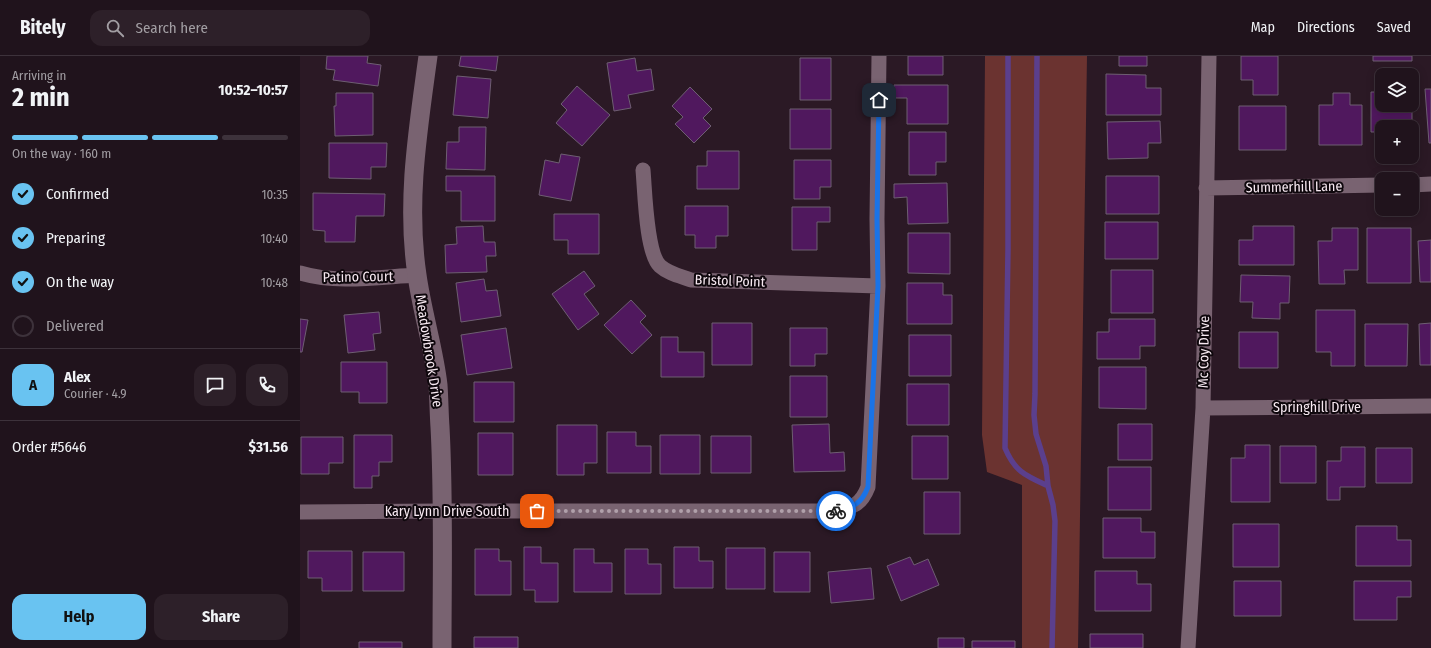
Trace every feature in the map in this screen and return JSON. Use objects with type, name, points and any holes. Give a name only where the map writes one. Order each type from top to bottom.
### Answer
[{"type":"street","name":"Meadowbrook Drive","points":[[428,56],[412,186],[413,234],[416,275],[438,384],[443,510],[442,648]]},
{"type":"street","name":"Kary Lynn Drive South","points":[[300,512],[443,510],[835,511],[852,507],[864,496],[868,487],[878,286],[877,219],[879,56]]},
{"type":"street","name":"Mc Coy Drive","points":[[1188,648],[1203,408],[1209,56]]},
{"type":"street","name":"Bristol Point","points":[[643,170],[650,240],[655,258],[659,265],[668,272],[691,280],[878,286]]},
{"type":"street","points":[[1419,185],[1431,184]]},
{"type":"street","name":"Summerhill Lane","points":[[1206,188],[1375,185]]},
{"type":"street","name":"Patino Court","points":[[300,274],[316,278],[334,279],[416,275]]},
{"type":"street","name":"Springhill Drive","points":[[1203,408],[1431,406]]},
{"type":"shaded area","points":[[985,56],[1087,56],[1078,648],[1022,648],[1022,485],[987,472],[982,435]]},
{"type":"building","points":[[327,56],[368,56],[367,63],[381,65],[378,86],[333,80],[335,70],[326,69]]},
{"type":"building","points":[[461,56],[498,56],[496,71],[459,66]]},
{"type":"building","points":[[908,56],[943,56],[943,75],[908,75]]},
{"type":"building","points":[[1119,56],[1147,56],[1147,66],[1119,66]]},
{"type":"building","points":[[1241,56],[1278,56],[1278,95],[1253,95],[1253,80],[1241,80]]},
{"type":"building","points":[[1373,56],[1412,56],[1412,61],[1373,61]]},
{"type":"building","points":[[635,58],[637,71],[651,69],[654,90],[628,95],[631,108],[614,111],[607,63]]},
{"type":"building","points":[[800,58],[831,58],[831,100],[800,100]]},
{"type":"building","points":[[1106,74],[1146,75],[1146,88],[1161,88],[1161,115],[1106,115]]},
{"type":"building","points":[[457,76],[491,79],[488,118],[453,115]]},
{"type":"building","points":[[894,85],[948,85],[948,124],[907,124],[907,98],[894,98]]},
{"type":"building","points":[[577,86],[610,115],[582,146],[556,123],[567,110],[561,104]]},
{"type":"building","points":[[690,87],[712,109],[703,118],[711,126],[694,143],[675,124],[683,117],[672,106]]},
{"type":"building","points":[[1425,89],[1431,89],[1431,143],[1429,143]]},
{"type":"building","points":[[1371,92],[1375,92],[1375,112],[1412,112],[1412,120],[1375,120],[1375,132],[1371,132]]},
{"type":"building","points":[[336,93],[373,93],[373,135],[335,136],[334,106],[336,106]]},
{"type":"building","points":[[1333,93],[1350,93],[1350,105],[1362,105],[1362,145],[1319,145],[1319,105],[1333,105]]},
{"type":"building","points":[[1239,106],[1286,106],[1286,150],[1239,150]]},
{"type":"building","points":[[790,109],[831,109],[831,149],[790,149]]},
{"type":"building","points":[[1160,121],[1161,143],[1148,143],[1148,158],[1108,159],[1107,122]]},
{"type":"building","points":[[459,127],[486,127],[485,170],[446,169],[447,142],[459,142]]},
{"type":"building","points":[[909,132],[946,132],[946,162],[936,162],[936,175],[909,175]]},
{"type":"building","points":[[329,143],[387,143],[386,167],[371,167],[371,179],[329,178]]},
{"type":"building","points":[[707,151],[739,151],[739,189],[697,189],[697,166],[707,166]]},
{"type":"building","points":[[561,154],[580,157],[571,201],[539,195],[545,160],[559,163]]},
{"type":"building","points":[[794,160],[831,160],[831,187],[820,187],[820,199],[794,199]]},
{"type":"building","points":[[446,176],[495,176],[495,221],[461,221],[461,191],[446,191]]},
{"type":"building","points":[[1106,176],[1159,176],[1159,214],[1106,214]]},
{"type":"building","points":[[947,183],[948,223],[908,224],[907,197],[894,198],[894,184]]},
{"type":"building","points":[[313,193],[385,194],[384,216],[356,216],[355,242],[325,242],[325,231],[313,230]]},
{"type":"building","points":[[685,206],[728,206],[728,236],[716,236],[716,248],[695,248],[695,235],[685,235]]},
{"type":"building","points":[[792,207],[830,207],[830,222],[817,222],[817,250],[792,250]]},
{"type":"building","points":[[554,214],[599,214],[599,254],[568,254],[568,240],[554,240]]},
{"type":"building","points":[[1105,222],[1158,222],[1158,259],[1105,259]]},
{"type":"building","points":[[483,226],[484,242],[495,242],[496,256],[486,256],[487,272],[446,273],[445,245],[457,244],[456,227]]},
{"type":"building","points":[[1253,226],[1294,226],[1294,265],[1239,265],[1239,240],[1253,240]]},
{"type":"building","points":[[1332,228],[1358,228],[1358,270],[1344,270],[1345,284],[1319,284],[1318,241],[1332,241]]},
{"type":"building","points":[[1367,228],[1411,228],[1411,283],[1367,283]]},
{"type":"building","points":[[908,233],[950,233],[950,274],[908,273]]},
{"type":"building","points":[[1431,240],[1431,282],[1420,282],[1418,241]]},
{"type":"building","points":[[1111,270],[1153,270],[1153,313],[1111,313]]},
{"type":"building","points":[[584,271],[595,286],[584,294],[599,314],[578,330],[552,294]]},
{"type":"building","points":[[1241,275],[1290,276],[1289,303],[1280,303],[1280,319],[1252,318],[1253,302],[1240,302]]},
{"type":"building","points":[[484,279],[486,291],[497,290],[501,316],[461,322],[456,283]]},
{"type":"building","points":[[907,283],[943,283],[943,295],[952,295],[952,324],[907,324]]},
{"type":"building","points":[[631,300],[646,316],[640,322],[652,335],[632,354],[604,325]]},
{"type":"building","points":[[1316,310],[1355,310],[1355,366],[1331,366],[1331,352],[1316,352]]},
{"type":"building","points":[[379,312],[381,333],[373,334],[375,350],[348,353],[344,315]]},
{"type":"building","points":[[300,319],[308,320],[302,352],[300,352]]},
{"type":"building","points":[[1109,319],[1155,319],[1155,346],[1140,346],[1140,359],[1097,359],[1097,332],[1109,332]]},
{"type":"building","points":[[712,323],[752,323],[752,365],[712,365]]},
{"type":"building","points":[[1431,323],[1431,365],[1420,365],[1419,324]]},
{"type":"building","points":[[1365,324],[1408,324],[1407,366],[1365,366]]},
{"type":"building","points":[[506,328],[512,368],[467,375],[461,335]]},
{"type":"building","points":[[790,328],[827,328],[827,354],[815,354],[815,366],[790,366]]},
{"type":"building","points":[[1239,332],[1278,332],[1278,368],[1239,368]]},
{"type":"building","points":[[909,335],[951,335],[951,376],[909,376]]},
{"type":"building","points":[[661,337],[678,337],[678,352],[704,352],[704,377],[661,377]]},
{"type":"building","points":[[341,362],[387,362],[387,403],[359,403],[359,392],[341,392]]},
{"type":"building","points":[[1099,367],[1146,367],[1146,409],[1099,408]]},
{"type":"building","points":[[790,376],[827,376],[827,417],[790,417]]},
{"type":"building","points":[[474,382],[514,382],[514,422],[474,422]]},
{"type":"building","points":[[907,384],[949,384],[949,425],[907,425]]},
{"type":"building","points":[[829,424],[830,453],[844,452],[845,471],[794,472],[792,425]]},
{"type":"building","points":[[1118,424],[1152,424],[1152,460],[1118,460]]},
{"type":"building","points":[[557,425],[597,425],[597,463],[584,463],[584,475],[557,475]]},
{"type":"building","points":[[607,432],[636,432],[636,446],[651,446],[651,473],[607,473]]},
{"type":"building","points":[[478,433],[513,433],[513,475],[478,475]]},
{"type":"building","points":[[354,435],[392,435],[392,462],[379,462],[379,476],[372,476],[372,488],[354,488]]},
{"type":"building","points":[[660,435],[700,435],[700,474],[660,474]]},
{"type":"building","points":[[711,436],[751,436],[751,473],[711,473]]},
{"type":"building","points":[[912,436],[948,436],[948,479],[912,479]]},
{"type":"building","points":[[301,437],[343,437],[343,463],[329,463],[329,474],[301,474]]},
{"type":"building","points":[[1245,445],[1270,445],[1270,502],[1231,502],[1231,458],[1245,458]]},
{"type":"building","points":[[1280,446],[1316,446],[1316,483],[1280,483]]},
{"type":"building","points":[[1341,447],[1365,447],[1365,487],[1340,487],[1340,500],[1327,500],[1327,461],[1341,461]]},
{"type":"building","points":[[1376,448],[1412,448],[1412,483],[1376,483]]},
{"type":"building","points":[[1108,467],[1151,467],[1151,510],[1108,510]]},
{"type":"building","points":[[924,492],[960,492],[960,534],[924,534]]},
{"type":"building","points":[[1103,518],[1141,518],[1141,532],[1155,532],[1155,558],[1103,558]]},
{"type":"building","points":[[1233,524],[1279,524],[1279,567],[1233,567]]},
{"type":"building","points":[[1356,526],[1397,526],[1397,540],[1411,540],[1411,566],[1356,566]]},
{"type":"building","points":[[524,547],[541,547],[541,563],[558,563],[558,602],[535,602],[535,590],[524,590]]},
{"type":"building","points":[[674,547],[699,547],[699,561],[713,561],[713,588],[674,588]]},
{"type":"building","points":[[726,548],[765,548],[765,589],[726,589]]},
{"type":"building","points":[[475,549],[499,549],[499,561],[511,561],[511,595],[475,595]]},
{"type":"building","points":[[574,549],[594,549],[594,563],[612,563],[612,592],[574,592]]},
{"type":"building","points":[[625,549],[648,549],[648,564],[661,564],[661,594],[625,594]]},
{"type":"building","points":[[308,551],[352,551],[352,591],[322,591],[322,578],[308,578]]},
{"type":"building","points":[[363,552],[404,552],[404,591],[363,591]]},
{"type":"building","points":[[774,552],[810,552],[810,592],[774,592]]},
{"type":"building","points":[[910,557],[914,565],[928,559],[939,585],[901,601],[887,566]]},
{"type":"building","points":[[871,568],[874,599],[831,603],[828,572]]},
{"type":"building","points":[[1095,571],[1137,571],[1137,584],[1151,584],[1151,611],[1095,611]]},
{"type":"building","points":[[1234,581],[1281,581],[1281,616],[1234,616]]},
{"type":"building","points":[[1354,581],[1411,581],[1411,597],[1397,597],[1397,620],[1354,620]]},
{"type":"building","points":[[1090,634],[1143,634],[1143,648],[1090,648]]},
{"type":"building","points":[[474,637],[518,637],[518,648],[474,648]]},
{"type":"building","points":[[938,638],[964,638],[964,648],[938,648]]},
{"type":"building","points":[[972,641],[1015,641],[1015,648],[972,648]]},
{"type":"building","points":[[359,642],[402,642],[402,648],[359,648]]},
{"type":"waterway","points":[[1008,56],[1008,249],[1005,448],[1017,468],[1027,476],[1048,486]]},
{"type":"waterway","points":[[1037,56],[1034,415],[1036,434],[1046,466],[1048,486],[1055,521],[1052,648]]},
{"type":"way so far","points":[[537,511],[836,511]]},
{"type":"route","points":[[836,511],[852,507],[864,496],[868,487],[878,286],[877,219],[879,100]]}]
